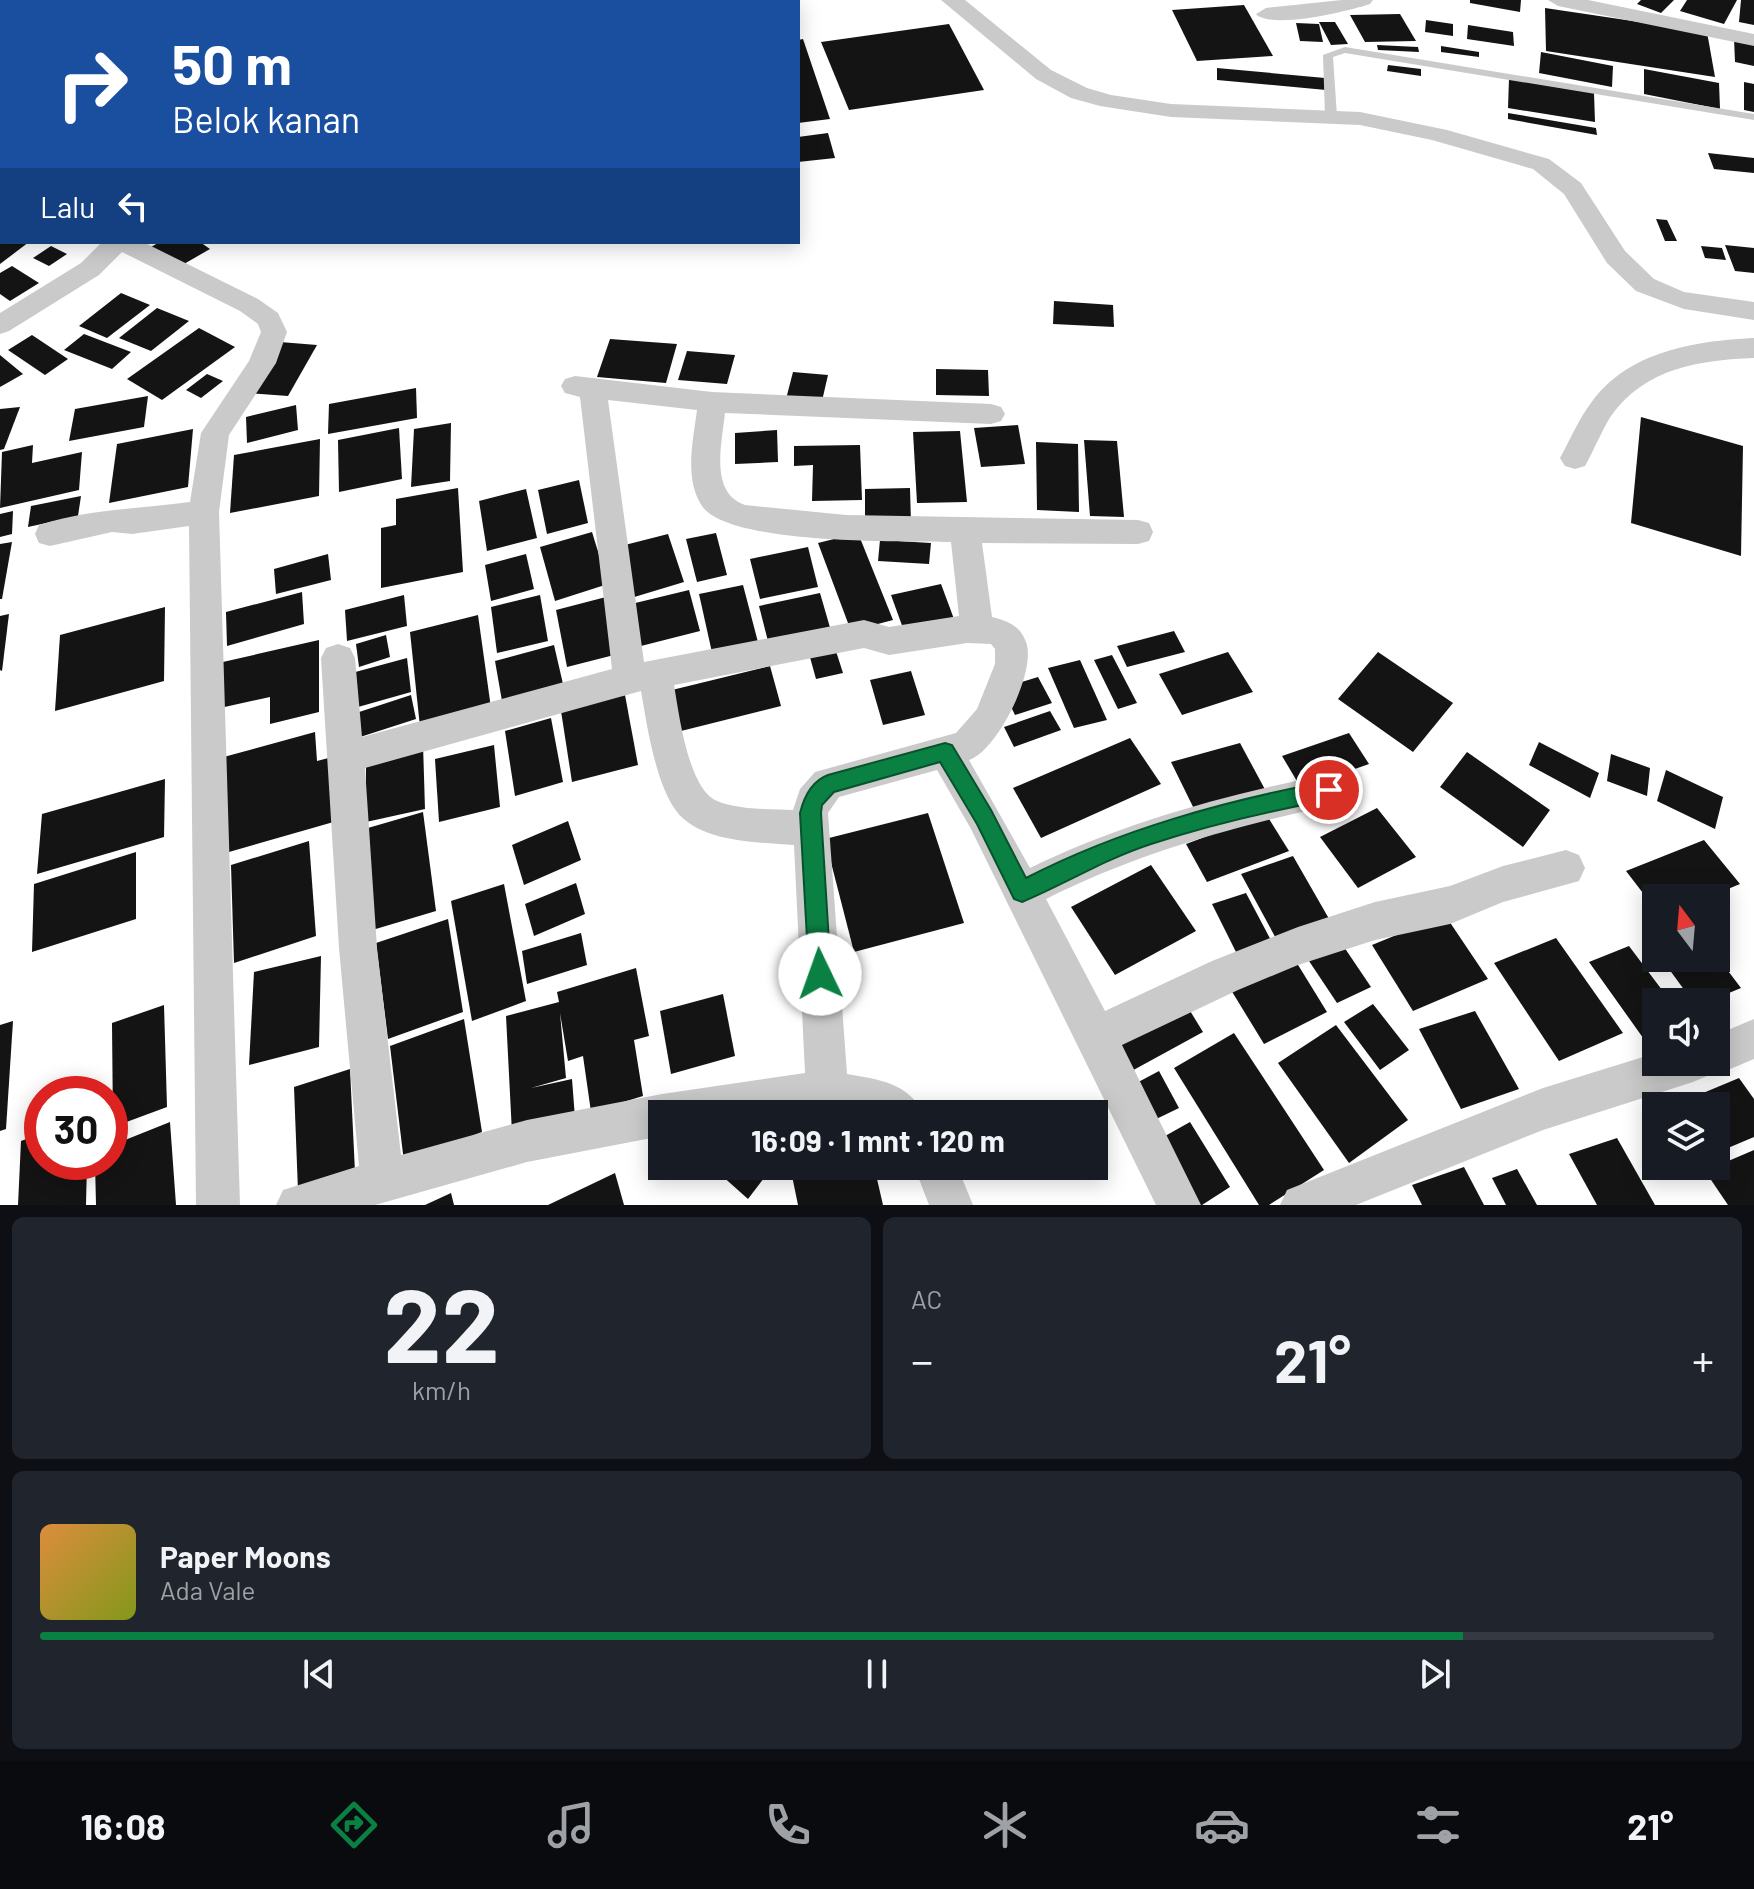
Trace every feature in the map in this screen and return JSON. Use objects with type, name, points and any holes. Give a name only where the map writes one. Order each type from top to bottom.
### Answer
[{"type":"street","points":[[951,0],[973,14],[1039,72],[1079,93],[1139,106],[1331,116],[1420,129],[1557,171],[1574,187],[1612,254],[1643,284],[1663,294],[1692,302],[1754,311]]},
{"type":"street","points":[[1266,14],[1335,9],[1363,0]]},
{"type":"street","points":[[1558,0],[1754,40]]},
{"type":"street","points":[[0,325],[90,269],[118,244]]},
{"type":"street","points":[[124,244],[249,305],[273,325],[274,337],[269,350],[225,415],[211,445],[204,512],[218,1205]]},
{"type":"street","points":[[1575,458],[1604,404],[1628,381],[1668,358],[1710,350],[1754,348]]},
{"type":"street","points":[[811,829],[719,817],[695,808],[683,789],[643,678],[613,564],[584,387],[712,402],[991,414]]},
{"type":"street","points":[[712,402],[706,485],[720,507],[790,524],[965,532],[1138,532]]},
{"type":"street","points":[[50,534],[112,520],[132,522],[204,512]]},
{"type":"street","points":[[965,532],[977,628]]},
{"type":"street","points":[[347,757],[643,678],[864,634],[888,641],[977,628],[1004,634],[1014,654],[986,729],[966,746],[828,784],[813,801],[811,829],[827,1091]]},
{"type":"street","points":[[338,658],[358,948],[382,1180]]},
{"type":"street","points":[[945,752],[984,817],[1179,1205]]},
{"type":"street","points":[[1022,891],[1066,868],[1149,835],[1278,800],[1329,790]]},
{"type":"street","points":[[1096,1036],[1226,975],[1298,946],[1375,921],[1450,905],[1503,884],[1566,868]]},
{"type":"street","points":[[1730,1049],[1754,1039]]},
{"type":"street","points":[[1302,1205],[1543,1109],[1648,1076]]},
{"type":"street","points":[[766,1100],[827,1091],[876,1100]]},
{"type":"street","points":[[298,1205],[527,1141],[648,1118]]},
{"type":"street","points":[[941,1180],[951,1205]]},
{"type":"lane","points":[[1331,116],[1328,55],[1345,50],[1754,117]]},
{"type":"building","points":[[1470,0],[1521,0],[1520,12],[1470,3]]},
{"type":"building","points":[[1641,0],[1674,0],[1661,13],[1637,4]]},
{"type":"building","points":[[1687,0],[1737,0],[1724,24],[1680,11]]},
{"type":"building","points":[[1741,0],[1754,0],[1754,25],[1739,22]]},
{"type":"building","points":[[1244,5],[1273,56],[1197,61],[1172,10]]},
{"type":"building","points":[[1545,8],[1707,32],[1715,77],[1546,51]]},
{"type":"building","points":[[1400,14],[1416,41],[1365,42],[1350,15]]},
{"type":"building","points":[[1426,20],[1453,24],[1453,36],[1425,32]]},
{"type":"building","points":[[1319,22],[1335,22],[1348,44],[1331,45]]},
{"type":"building","points":[[1296,23],[1319,24],[1323,42],[1300,41]]},
{"type":"building","points":[[949,24],[984,90],[849,110],[821,42]]},
{"type":"building","points":[[1468,25],[1513,32],[1514,46],[1467,39]]},
{"type":"building","points":[[1734,38],[1754,42],[1754,66],[1735,62]]},
{"type":"building","points":[[803,39],[830,119],[800,123],[800,40]]},
{"type":"building","points":[[1377,45],[1418,47],[1419,52],[1378,50]]},
{"type":"building","points":[[1441,46],[1479,52],[1479,57],[1441,52]]},
{"type":"building","points":[[1541,52],[1613,66],[1612,87],[1539,73]]},
{"type":"building","points":[[1388,65],[1421,69],[1421,76],[1387,71]]},
{"type":"building","points":[[1217,68],[1325,78],[1326,90],[1217,80]]},
{"type":"building","points":[[1644,69],[1719,83],[1720,109],[1644,94]]},
{"type":"building","points":[[1509,79],[1594,93],[1595,122],[1508,108]]},
{"type":"building","points":[[1744,82],[1754,84],[1754,112],[1744,110]]},
{"type":"building","points":[[1508,113],[1596,128],[1597,135],[1508,119]]},
{"type":"building","points":[[828,133],[835,158],[800,162],[800,137]]},
{"type":"building","points":[[1708,153],[1754,158],[1754,173],[1714,169]]},
{"type":"building","points":[[1656,219],[1667,220],[1677,241],[1665,241]]},
{"type":"building","points":[[0,244],[26,244],[0,264]]},
{"type":"building","points":[[156,244],[203,244],[210,249],[177,268],[149,248]]},
{"type":"building","points":[[1725,245],[1754,248],[1754,273],[1735,271]]},
{"type":"building","points":[[51,246],[67,254],[49,266],[33,258]]},
{"type":"building","points":[[1701,246],[1722,248],[1726,260],[1705,258]]},
{"type":"building","points":[[12,266],[39,283],[10,301],[0,294],[0,273]]},
{"type":"building","points":[[121,293],[150,305],[107,338],[79,326]]},
{"type":"building","points":[[1054,301],[1113,305],[1114,327],[1053,324]]},
{"type":"building","points":[[157,308],[189,321],[151,351],[119,338]]},
{"type":"building","points":[[199,328],[235,347],[162,400],[127,379]]},
{"type":"building","points":[[84,334],[131,352],[112,369],[64,350]]},
{"type":"building","points":[[32,335],[68,359],[45,375],[8,350]]},
{"type":"building","points":[[610,339],[677,344],[666,383],[597,377]]},
{"type":"building","points":[[280,342],[317,345],[288,396],[249,393]]},
{"type":"building","points":[[687,351],[735,355],[727,384],[678,380]]},
{"type":"building","points":[[0,355],[23,374],[0,387]]},
{"type":"building","points":[[936,369],[988,370],[989,396],[936,395]]},
{"type":"building","points":[[793,372],[828,375],[822,401],[786,399]]},
{"type":"building","points":[[207,374],[223,381],[201,398],[186,390]]},
{"type":"building","points":[[416,388],[417,418],[328,434],[329,404]]},
{"type":"building","points":[[148,396],[144,427],[69,441],[75,409]]},
{"type":"building","points":[[296,405],[298,430],[247,443],[246,417]]},
{"type":"building","points":[[20,407],[4,449],[0,450],[0,409]]},
{"type":"building","points":[[1641,417],[1743,446],[1741,556],[1631,523]]},
{"type":"building","points":[[451,423],[450,481],[411,487],[414,429]]},
{"type":"building","points":[[1018,425],[1025,464],[981,467],[974,428]]},
{"type":"building","points":[[399,428],[402,479],[339,492],[338,440]]},
{"type":"building","points":[[193,429],[188,487],[109,503],[117,444]]},
{"type":"building","points":[[777,430],[778,462],[735,464],[735,433]]},
{"type":"building","points":[[960,431],[967,502],[917,503],[913,432]]},
{"type":"building","points":[[320,439],[319,496],[230,513],[234,455]]},
{"type":"building","points":[[1084,440],[1117,441],[1124,517],[1090,516]]},
{"type":"building","points":[[1036,442],[1078,444],[1079,512],[1037,510]]},
{"type":"building","points":[[33,445],[32,463],[82,452],[79,490],[0,508],[2,452]]},
{"type":"building","points":[[860,445],[862,500],[812,501],[813,465],[794,466],[794,446]]},
{"type":"building","points":[[579,480],[588,523],[547,534],[538,490]]},
{"type":"building","points":[[458,488],[463,572],[381,588],[381,528],[396,525],[396,499]]},
{"type":"building","points":[[910,488],[911,523],[865,524],[865,489]]},
{"type":"building","points":[[526,489],[537,538],[487,551],[479,501]]},
{"type":"building","points":[[81,496],[78,516],[28,527],[31,506]]},
{"type":"building","points":[[13,511],[12,534],[0,537],[0,514]]},
{"type":"building","points":[[592,532],[608,584],[555,601],[540,547]]},
{"type":"building","points":[[716,533],[727,575],[697,582],[686,539]]},
{"type":"building","points":[[858,533],[893,620],[851,631],[818,543]]},
{"type":"building","points":[[668,534],[684,582],[631,598],[617,547]]},
{"type":"building","points":[[880,540],[931,543],[929,564],[878,561]]},
{"type":"building","points":[[12,542],[2,599],[0,599],[0,544]]},
{"type":"building","points":[[808,547],[818,587],[760,599],[750,559]]},
{"type":"building","points":[[328,554],[331,580],[276,594],[274,569]]},
{"type":"building","points":[[526,554],[534,589],[491,601],[485,565]]},
{"type":"building","points":[[941,584],[954,619],[904,631],[891,595]]},
{"type":"building","points":[[743,585],[759,646],[713,657],[699,594]]},
{"type":"building","points":[[689,590],[700,631],[637,647],[627,605]]},
{"type":"building","points":[[302,592],[304,624],[227,646],[226,612]]},
{"type":"building","points":[[820,593],[831,631],[769,645],[759,606]]},
{"type":"building","points":[[404,595],[407,626],[347,641],[345,610]]},
{"type":"building","points":[[540,595],[548,641],[497,653],[491,607]]},
{"type":"building","points":[[606,597],[618,654],[567,667],[556,610]]},
{"type":"building","points":[[165,607],[164,681],[55,711],[60,635]]},
{"type":"building","points":[[9,614],[2,671],[0,616]]},
{"type":"building","points":[[478,615],[491,708],[420,727],[410,632]]},
{"type":"building","points":[[1174,631],[1185,652],[1127,667],[1117,646]]},
{"type":"building","points":[[386,635],[390,657],[359,667],[356,644]]},
{"type":"building","points":[[319,640],[319,712],[270,724],[270,697],[211,710],[214,664]]},
{"type":"building","points":[[554,645],[563,684],[502,701],[495,661]]},
{"type":"building","points":[[834,645],[843,673],[816,679],[808,650]]},
{"type":"building","points":[[1228,652],[1253,692],[1182,715],[1159,674]]},
{"type":"building","points":[[1378,652],[1453,703],[1413,752],[1338,699]]},
{"type":"building","points":[[1112,655],[1137,703],[1118,709],[1094,660]]},
{"type":"building","points":[[407,658],[411,692],[351,709],[348,674]]},
{"type":"building","points":[[1080,660],[1107,720],[1074,728],[1048,668]]},
{"type":"building","points":[[770,666],[781,706],[681,731],[672,690]]},
{"type":"building","points":[[911,671],[925,715],[883,725],[870,680]]},
{"type":"building","points":[[1038,677],[1052,703],[1015,715],[1002,688]]},
{"type":"building","points":[[411,695],[416,719],[357,738],[353,714]]},
{"type":"building","points":[[625,695],[638,765],[572,782],[561,711]]},
{"type":"building","points":[[1050,711],[1061,730],[1014,747],[1004,727]]},
{"type":"building","points":[[551,718],[563,782],[515,796],[505,731]]},
{"type":"building","points":[[315,732],[317,761],[340,755],[344,819],[222,854],[220,758]]},
{"type":"building","points":[[1349,733],[1369,764],[1301,788],[1282,756]]},
{"type":"building","points":[[1130,738],[1161,784],[1041,838],[1013,788]]},
{"type":"building","points":[[1539,742],[1599,773],[1590,798],[1529,765]]},
{"type":"building","points":[[1240,743],[1268,795],[1197,815],[1171,762]]},
{"type":"building","points":[[423,744],[425,809],[366,822],[366,757]]},
{"type":"building","points":[[494,745],[500,807],[439,822],[435,759]]},
{"type":"building","points":[[1467,752],[1550,810],[1523,847],[1440,787]]},
{"type":"building","points":[[1611,754],[1650,768],[1647,796],[1607,781]]},
{"type":"building","points":[[1666,770],[1723,797],[1715,829],[1657,801]]},
{"type":"building","points":[[165,779],[164,837],[37,874],[42,814]]},
{"type":"building","points":[[1377,808],[1416,857],[1358,888],[1320,837]]},
{"type":"building","points":[[423,812],[436,911],[369,931],[361,830]]},
{"type":"building","points":[[928,813],[964,923],[854,952],[825,839]]},
{"type":"building","points":[[1266,814],[1289,851],[1207,882],[1186,844]]},
{"type":"building","points":[[568,821],[581,860],[524,885],[512,845]]},
{"type":"building","points":[[1704,840],[1740,884],[1730,888],[1730,884],[1642,884],[1642,892],[1626,871]]},
{"type":"building","points":[[309,841],[316,936],[234,963],[231,865]]},
{"type":"building","points":[[136,852],[136,919],[32,952],[34,884]]},
{"type":"building","points":[[1293,856],[1332,924],[1279,944],[1241,874]]},
{"type":"building","points":[[1151,865],[1196,931],[1115,975],[1071,907]]},
{"type":"building","points":[[576,883],[585,914],[534,936],[525,904]]},
{"type":"building","points":[[504,884],[526,1001],[472,1021],[451,901]]},
{"type":"building","points":[[1246,893],[1275,948],[1240,960],[1212,904]]},
{"type":"building","points":[[1445,915],[1488,979],[1413,1011],[1372,945]]},
{"type":"building","points":[[448,919],[463,1012],[388,1039],[376,943]]},
{"type":"building","points":[[581,933],[587,965],[527,984],[522,951]]},
{"type":"building","points":[[1556,938],[1623,1033],[1559,1061],[1494,963]]},
{"type":"building","points":[[1342,944],[1371,987],[1337,1003],[1309,961]]},
{"type":"building","points":[[1629,946],[1642,963],[1642,972],[1648,972],[1660,988],[1642,988],[1642,1036],[1589,962]]},
{"type":"building","points":[[321,956],[319,1047],[249,1065],[254,972]]},
{"type":"building","points":[[1295,960],[1327,1012],[1264,1044],[1231,990]]},
{"type":"building","points":[[636,968],[649,1036],[634,1040],[643,1096],[591,1112],[583,1056],[568,1061],[560,1013],[566,1078],[531,1088],[572,1079],[575,1118],[512,1133],[506,1016],[559,1002],[557,992]]},
{"type":"building","points":[[1671,972],[1729,972],[1741,988],[1730,993],[1730,988],[1683,988]]},
{"type":"building","points":[[723,994],[735,1056],[671,1074],[660,1011]]},
{"type":"building","points":[[1184,1001],[1203,1032],[1128,1073],[1109,1042]]},
{"type":"building","points":[[1373,1004],[1409,1050],[1380,1070],[1344,1022]]},
{"type":"building","points":[[164,1005],[167,1107],[128,1121],[128,1076],[113,1076],[112,1023]]},
{"type":"building","points":[[1475,1011],[1519,1089],[1461,1109],[1419,1029]]},
{"type":"building","points":[[464,1019],[482,1132],[404,1162],[390,1046]]},
{"type":"building","points":[[13,1021],[6,1129],[0,1131],[0,1025]]},
{"type":"building","points":[[1336,1025],[1408,1120],[1349,1163],[1278,1063]]},
{"type":"building","points":[[1234,1033],[1324,1170],[1269,1205],[1259,1205],[1174,1068]]},
{"type":"building","points":[[350,1069],[355,1172],[298,1191],[294,1087]]},
{"type":"building","points":[[1159,1071],[1179,1108],[1148,1123],[1129,1087]]},
{"type":"building","points":[[1739,1078],[1754,1099],[1754,1137],[1730,1147],[1730,1092],[1706,1092]]},
{"type":"building","points":[[170,1122],[176,1205],[96,1205],[95,1180],[128,1180],[128,1139]]},
{"type":"building","points":[[1190,1122],[1230,1187],[1202,1205],[1196,1205],[1158,1140]]},
{"type":"building","points":[[1617,1138],[1655,1205],[1597,1205],[1569,1154]]},
{"type":"building","points":[[24,1140],[24,1180],[87,1180],[86,1205],[18,1205],[21,1141]]},
{"type":"building","points":[[1754,1150],[1754,1205],[1728,1205],[1711,1180],[1730,1180],[1730,1160]]},
{"type":"building","points":[[1464,1167],[1484,1205],[1422,1205],[1412,1185]]},
{"type":"building","points":[[1517,1169],[1537,1205],[1506,1205],[1492,1178]]},
{"type":"building","points":[[615,1173],[624,1205],[548,1205]]},
{"type":"building","points":[[727,1180],[762,1180],[748,1199]]},
{"type":"building","points":[[793,1180],[877,1180],[883,1205],[798,1205]]},
{"type":"building","points":[[451,1193],[454,1205],[425,1205]]},
{"type":"route","points":[[820,974],[810,813],[813,801],[828,784],[945,752],[984,817],[1022,891],[1066,868],[1149,835],[1278,800],[1329,790]]}]
